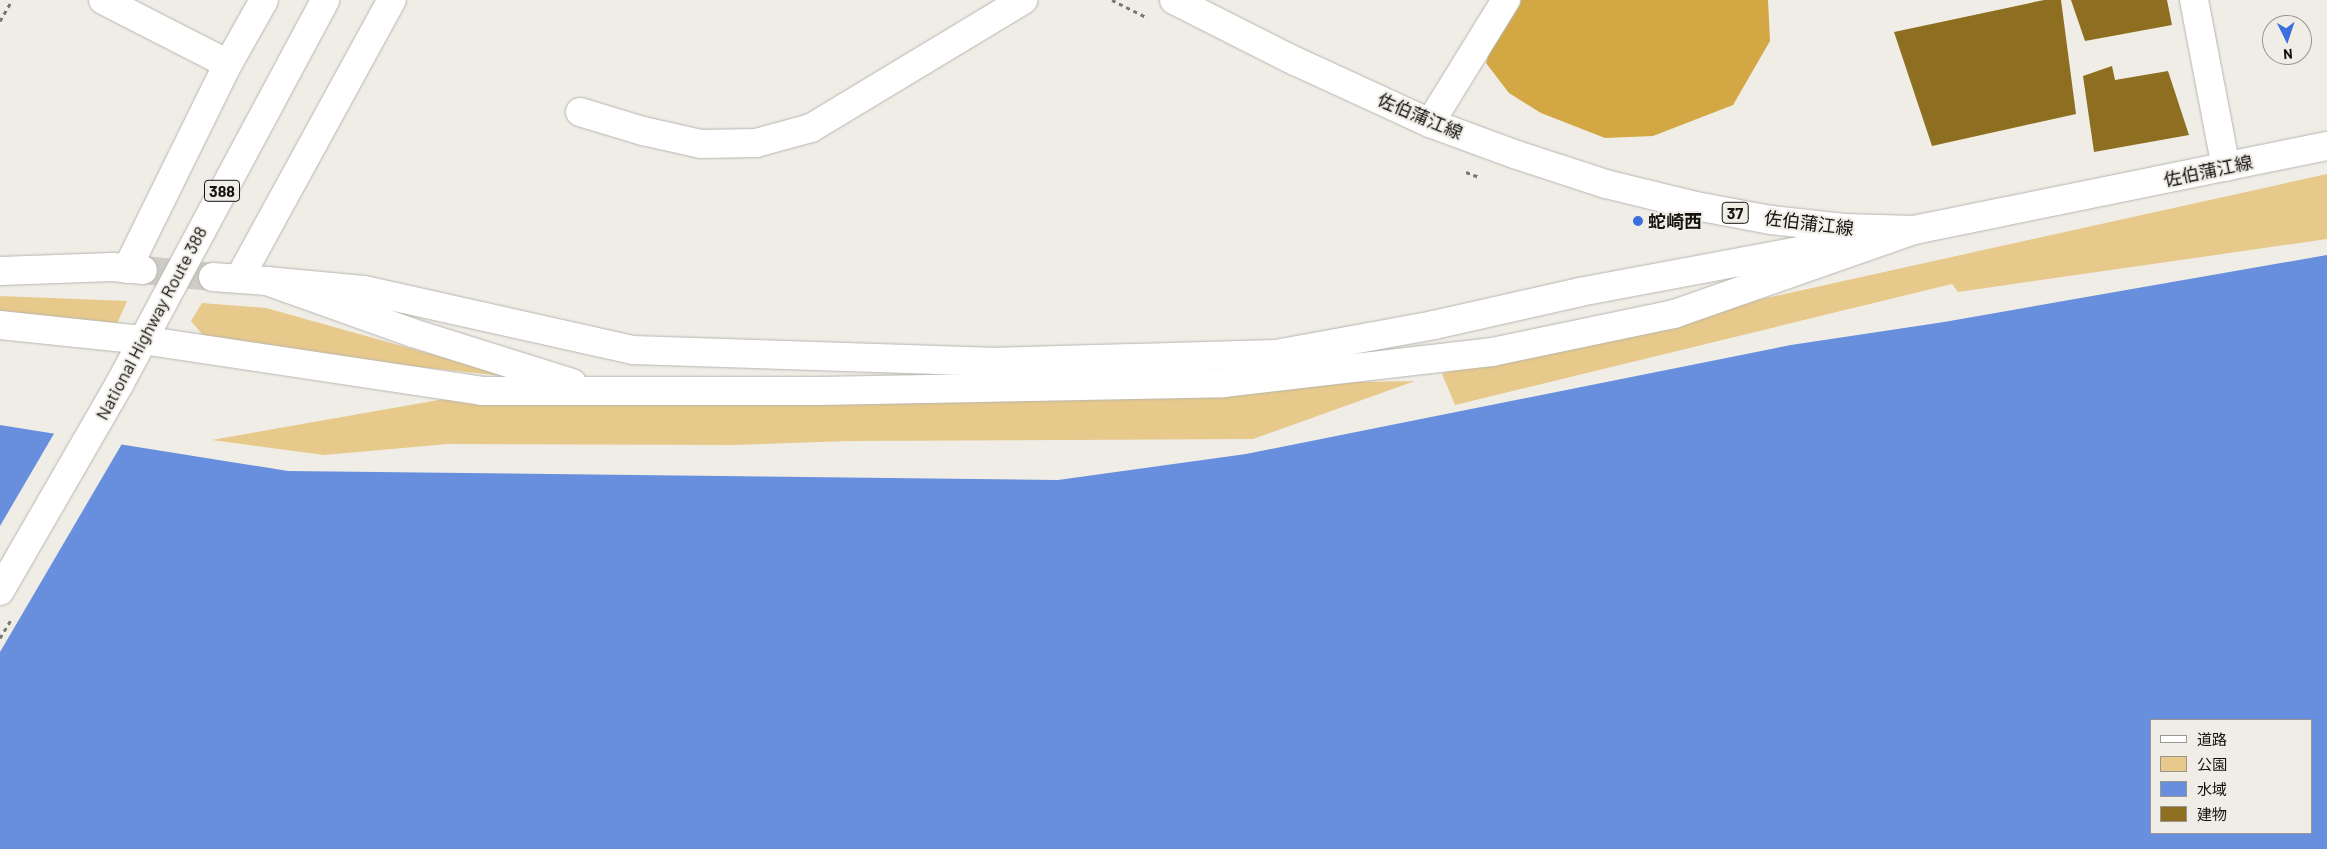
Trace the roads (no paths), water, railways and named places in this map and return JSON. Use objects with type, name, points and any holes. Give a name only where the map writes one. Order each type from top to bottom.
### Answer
[{"type":"main road","points":[[103,0],[228,64]]},
{"type":"main road","points":[[0,271],[135,270],[228,64],[264,0]]},
{"type":"main road","name":"National Highway Route 388","points":[[0,591],[120,383],[325,0]]},
{"type":"main road","points":[[239,279],[392,0]]},
{"type":"main road","points":[[580,112],[644,131],[701,144],[756,143],[811,128],[1023,0]]},
{"type":"main road","name":"佐伯蒲江線","points":[[1174,0],[1295,61],[1430,122],[1514,154],[1606,184],[1696,206],[1771,220],[1844,228],[1914,230],[2327,146]]},
{"type":"main road","points":[[1430,122],[1506,0]]},
{"type":"main road","points":[[2194,0],[2226,167]]},
{"type":"main road","points":[[0,325],[142,340],[482,391],[818,391],[1224,383],[1492,352],[1674,314],[1914,230]]},
{"type":"main road","points":[[212,277],[364,290],[633,350],[990,362],[1276,354],[1434,325],[1580,292],[1914,230]]},
{"type":"main road","points":[[267,281],[413,333],[598,390]]},
{"type":"water","points":[[2327,255],[2327,849],[0,849],[0,425],[288,471],[1058,480],[1246,454],[1791,345],[1944,322]]},
{"type":"tunnel","points":[[143,270],[213,277]]},
{"type":"place","name":"蛇崎西","points":[[1638,221]]}]
